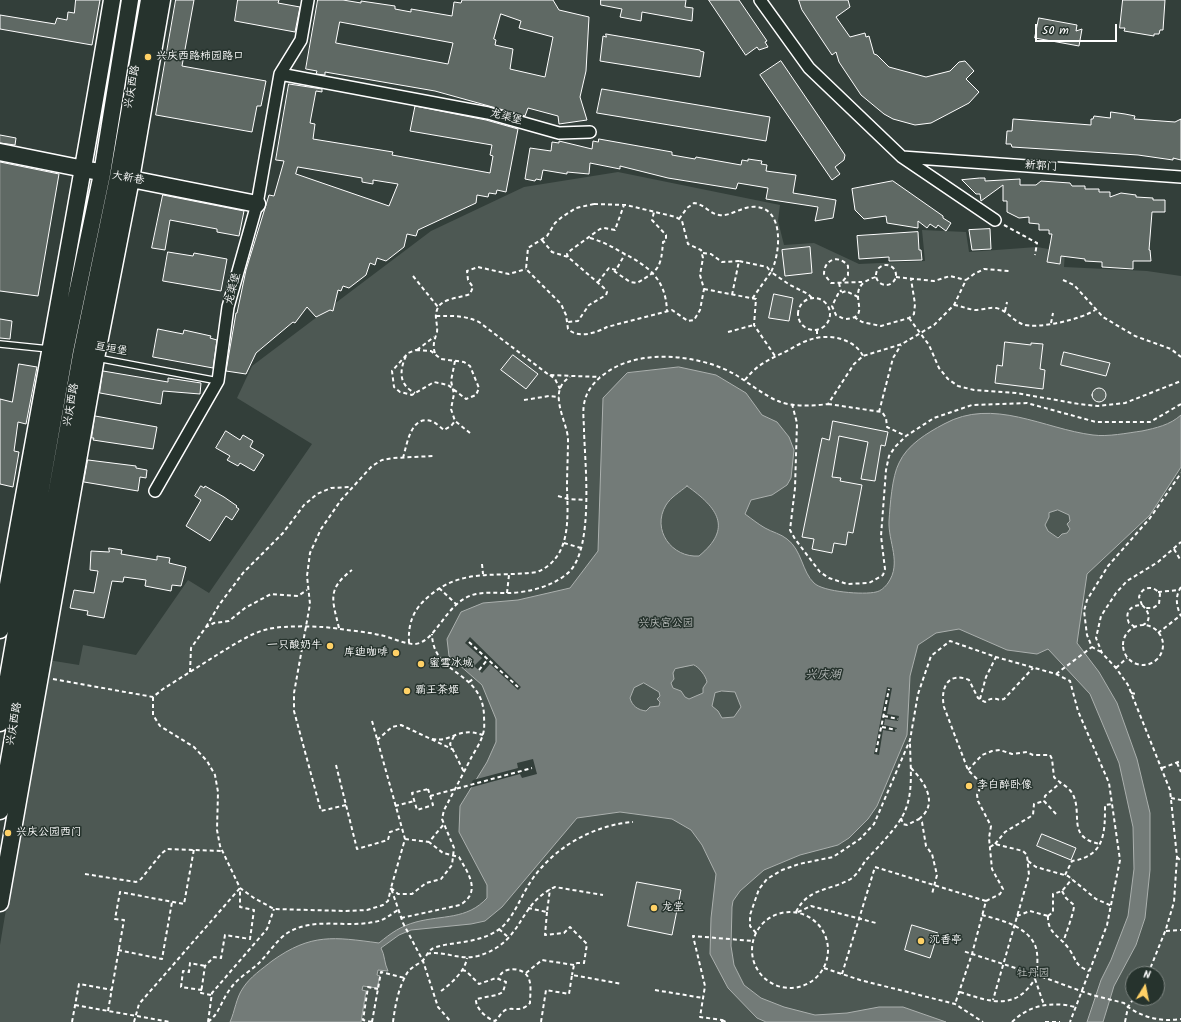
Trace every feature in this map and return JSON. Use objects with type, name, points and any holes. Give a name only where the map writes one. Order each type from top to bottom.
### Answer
[{"type":"street","points":[[0,630],[73,353],[84,168],[112,0]]},
{"type":"street","name":"兴庆西路","points":[[0,811],[17,681],[73,353],[130,0]]},
{"type":"street","name":"兴庆西路","points":[[73,353],[124,178],[149,0]]},
{"type":"street","points":[[124,178],[162,0]]},
{"type":"street","name":"龙渠堡","points":[[155,491],[218,381],[228,307],[257,204],[280,74],[301,40],[308,0]]},
{"type":"street","points":[[760,0],[809,68],[902,157],[995,220]]},
{"type":"street","name":"龙渠堡","points":[[280,74],[488,113],[559,133],[590,132]]},
{"type":"street","name":"大新巷","points":[[0,152],[84,168],[102,174],[257,204]]},
{"type":"street","name":"新郭门","points":[[902,157],[1181,177]]},
{"type":"street","points":[[0,904],[17,681]]},
{"type":"street","name":"兴庆西路","points":[[0,723],[17,681]]},
{"type":"lane","name":"亘垣堡","points":[[0,344],[73,353],[218,381]]},
{"type":"path","points":[[679,218],[687,208],[694,203],[718,215],[724,216],[749,207],[758,206],[767,211],[776,227],[779,239],[779,250],[771,272],[752,299]]},
{"type":"path","points":[[526,269],[528,248],[547,236],[554,223],[576,208],[594,204],[624,204],[679,218],[684,225],[688,244],[703,253],[711,254],[722,262],[739,261],[767,267],[771,272],[790,285],[813,298],[824,302],[829,310],[829,320],[826,325],[816,330],[806,328],[802,324],[798,314],[801,305],[813,298]]},
{"type":"path","points":[[568,257],[567,254],[571,250],[590,238],[602,228],[615,230],[624,204]]},
{"type":"path","points":[[598,282],[609,268],[630,282],[637,283],[653,273],[662,261],[663,242],[666,241],[666,235],[652,220],[654,212]]},
{"type":"path","points":[[995,220],[1037,243],[1035,255]]},
{"type":"path","points":[[590,238],[600,241],[639,261],[653,273],[664,291],[667,312]]},
{"type":"path","points":[[542,240],[552,252],[568,257],[604,288],[606,295],[589,305],[578,321],[574,323],[567,322]]},
{"type":"path","points":[[526,269],[561,304],[566,315],[568,329],[571,332],[583,334],[599,332],[607,327],[672,310],[688,321],[694,320],[700,310],[704,289],[700,275],[703,253]]},
{"type":"path","points":[[614,271],[625,254]]},
{"type":"path","points":[[844,282],[848,275],[848,266],[842,260],[830,260],[825,266],[826,278],[831,283],[863,282],[876,277]]},
{"type":"path","points":[[732,294],[739,261]]},
{"type":"path","points":[[885,265],[893,269],[896,277],[892,283],[886,285],[879,283],[876,277],[877,270],[885,265]]},
{"type":"path","points":[[436,354],[434,350],[437,331],[436,316],[438,307],[445,301],[470,294],[472,287],[467,276],[468,271],[471,268],[488,268],[509,274],[526,269]]},
{"type":"path","points":[[828,404],[854,364],[863,356],[902,344],[934,325],[954,305],[966,280],[974,274],[984,269],[1009,271]]},
{"type":"path","points":[[414,276],[438,307]]},
{"type":"path","points":[[896,277],[934,281],[950,276],[966,280]]},
{"type":"path","points":[[854,317],[862,322],[881,326],[909,318],[914,314],[915,304],[911,279]]},
{"type":"path","points":[[1063,280],[1074,285],[1103,318],[1134,336],[1171,349],[1181,357]]},
{"type":"path","points":[[858,297],[850,292],[842,292],[835,297],[833,308],[840,318],[844,319],[854,317],[860,310],[858,297],[859,287],[863,282]]},
{"type":"path","points":[[840,283],[842,292]]},
{"type":"path","points":[[704,289],[756,299],[754,324],[775,356]]},
{"type":"path","points":[[1005,312],[1007,302]]},
{"type":"path","points":[[954,305],[976,310],[995,308],[1005,312],[1022,324],[1041,326],[1080,317],[1095,310]]},
{"type":"path","points":[[829,310],[833,308]]},
{"type":"path","points":[[1051,323],[1053,313]]},
{"type":"path","points":[[436,316],[458,315],[468,317],[479,322],[555,379],[560,390]]},
{"type":"path","points":[[909,318],[929,345],[939,368],[948,379],[958,386],[974,390],[1016,393],[1098,406],[1125,403],[1181,381]]},
{"type":"path","points":[[728,332],[754,324]]},
{"type":"path","points":[[816,330],[817,338]]},
{"type":"path","points":[[416,350],[431,351],[441,359],[455,361],[470,366],[479,388],[476,395],[466,399],[453,388],[443,383],[434,382],[412,395],[400,392],[394,387],[392,371],[408,353],[416,350],[435,337]]},
{"type":"path","points":[[745,380],[753,370],[775,356],[809,340],[817,338],[823,337],[851,342],[860,349],[863,356]]},
{"type":"path","points":[[879,412],[893,358],[902,344]]},
{"type":"path","points":[[408,353],[401,376],[403,384],[415,393]]},
{"type":"path","points":[[17,681],[51,679],[153,697],[163,689],[252,634],[269,629],[339,628],[380,635],[415,644],[427,640],[456,604],[463,598],[474,594],[489,592],[507,593],[536,589],[560,579],[572,570],[585,533],[585,399],[600,377],[628,362],[677,357],[714,363],[745,380],[778,401],[792,404],[828,404],[879,412],[884,414],[887,427],[906,436]]},
{"type":"path","points":[[455,361],[451,382],[454,394],[451,408],[455,420],[470,433]]},
{"type":"path","points":[[549,375],[600,377]]},
{"type":"path","points":[[409,643],[408,628],[415,610],[439,588],[456,579],[483,574],[508,575],[537,572],[544,569],[557,558],[564,543],[568,517],[568,438],[567,429],[558,405],[560,390],[564,381],[570,377]]},
{"type":"path","points":[[524,400],[549,396],[559,397]]},
{"type":"path","points":[[792,404],[797,423],[795,488],[790,530],[820,572],[829,578],[858,585],[870,583],[883,575],[885,570],[881,536],[886,470],[889,456],[895,446],[906,436],[934,418],[972,405],[1027,403],[1096,422],[1150,422],[1181,404]]},
{"type":"path","points":[[403,458],[410,434],[415,425],[421,421],[431,421],[444,430],[451,426],[455,420]]},
{"type":"path","points":[[346,805],[321,811],[294,711],[294,693],[310,604],[307,590],[307,563],[310,552],[330,515],[351,488],[372,466],[382,460],[434,456]]},
{"type":"path","points":[[1151,966],[1166,931],[1174,902],[1177,857],[1171,798],[1162,768],[1130,693],[1116,668],[1102,653],[1092,647],[1087,635],[1084,611],[1087,600],[1108,566],[1150,518],[1181,473]]},
{"type":"path","points":[[190,672],[191,648],[219,605],[243,573],[284,533],[304,506],[317,494],[331,488],[351,488]]},
{"type":"path","points":[[558,496],[568,499],[585,500]]},
{"type":"path","points":[[1102,653],[1096,638],[1097,630],[1101,616],[1116,593],[1127,581],[1158,562],[1181,542]]},
{"type":"path","points":[[564,543],[581,548]]},
{"type":"path","points":[[1174,549],[1181,561]]},
{"type":"path","points":[[482,564],[483,574]]},
{"type":"path","points":[[339,628],[333,602],[334,590],[338,581],[352,570]]},
{"type":"path","points":[[507,593],[508,575]]},
{"type":"path","points":[[1158,633],[1181,615],[1177,608],[1176,599],[1181,587]]},
{"type":"path","points":[[439,588],[456,604]]},
{"type":"path","points":[[1142,625],[1154,629],[1158,633],[1162,640],[1163,647],[1157,660],[1144,665],[1132,662],[1127,658],[1124,652],[1123,640],[1130,630],[1137,626],[1142,625],[1145,625],[1149,618],[1139,597],[1142,591],[1149,588],[1158,592],[1179,590]]},
{"type":"path","points":[[206,627],[214,623],[229,621],[245,608],[271,594],[298,596],[307,590]]},
{"type":"path","points":[[1145,608],[1153,608],[1158,604],[1160,598],[1158,592]]},
{"type":"path","points":[[1137,626],[1134,627],[1129,623],[1127,613],[1131,607],[1142,605]]},
{"type":"path","points":[[391,888],[398,894],[412,894],[426,884],[441,879],[452,865],[454,856],[452,841],[442,819],[444,810],[483,735],[484,707],[481,697],[469,682],[450,669],[438,656],[434,649],[432,634]]},
{"type":"path","points":[[756,933],[750,926],[750,915],[759,889],[767,879],[782,870],[799,864],[833,857],[860,839],[874,824],[910,740],[918,694],[931,656],[950,641],[996,657],[1056,674],[1070,681],[1078,711],[1109,783],[1120,860],[1107,925],[1070,1022]]},
{"type":"path","points":[[469,642],[518,687]]},
{"type":"path","points":[[1056,674],[1092,647]]},
{"type":"path","points":[[980,699],[986,677],[996,657]]},
{"type":"path","points":[[1116,668],[1127,658]]},
{"type":"path","points":[[478,670],[488,659]]},
{"type":"path","points":[[842,974],[874,867],[986,901],[1000,894],[1003,889],[992,869],[990,847],[992,826],[978,801],[977,795],[981,786],[979,781],[968,770],[942,698],[947,682],[962,676],[969,680],[980,699],[985,702],[989,699],[1004,699],[1033,668]]},
{"type":"path","points":[[469,682],[473,678]]},
{"type":"path","points":[[876,752],[889,689]]},
{"type":"path","points":[[1130,693],[1137,694]]},
{"type":"path","points":[[153,697],[153,715],[160,726],[194,747],[207,761],[215,775],[218,792],[216,830],[222,851],[240,888],[240,907],[254,910],[250,939],[225,935],[221,958],[214,957],[205,966],[201,993],[211,995]]},
{"type":"path","points":[[884,716],[898,718]]},
{"type":"path","points":[[240,888],[274,909],[346,911],[367,910],[383,905],[388,901],[405,839],[372,721]]},
{"type":"path","points":[[377,740],[392,727],[401,725],[452,749]]},
{"type":"path","points":[[907,726],[913,727]]},
{"type":"path","points":[[882,727],[896,730]]},
{"type":"path","points":[[427,738],[439,740],[467,731],[483,735]]},
{"type":"path","points":[[454,736],[450,744],[464,772]]},
{"type":"path","points":[[796,912],[801,902],[809,896],[850,880],[857,874],[867,859],[905,813],[909,801],[910,740]]},
{"type":"path","points":[[968,770],[982,755],[992,751],[1000,750],[1012,754],[1027,752],[1033,755],[1050,755],[1052,759],[1054,776],[1060,783],[1071,791],[1073,795],[1077,822],[1082,835],[1088,840],[1100,844]]},
{"type":"path","points":[[1162,768],[1181,762]]},
{"type":"path","points":[[1177,763],[1181,772]]},
{"type":"path","points":[[336,765],[357,849],[388,840],[390,832],[402,828]]},
{"type":"path","points":[[430,796],[532,768]]},
{"type":"path","points":[[901,818],[904,824],[907,824],[919,818],[927,813],[930,802],[923,781],[910,768]]},
{"type":"path","points":[[990,847],[995,844],[1005,832],[1033,815],[1034,804],[1044,800],[1045,796],[1060,783]]},
{"type":"path","points":[[428,789],[430,796],[433,805],[417,810],[412,793],[428,789]]},
{"type":"path","points":[[1171,798],[1181,800]]},
{"type":"path","points":[[1044,800],[1056,814]]},
{"type":"path","points":[[395,806],[414,801]]},
{"type":"path","points":[[1065,875],[1072,861],[1090,855],[1100,844],[1105,829],[1105,805],[1112,804]]},
{"type":"path","points":[[919,818],[922,822],[926,846],[932,854],[936,875],[932,894]]},
{"type":"path","points":[[393,1022],[396,1005],[405,978],[413,967],[423,961],[426,954],[434,947],[478,940],[499,929],[508,922],[531,881],[554,855],[594,831],[621,823],[633,822]]},
{"type":"path","points":[[405,839],[425,843],[429,842],[444,824]]},
{"type":"path","points":[[401,918],[454,908],[467,902],[473,888],[472,881],[459,857],[438,851],[429,842]]},
{"type":"path","points":[[993,1000],[1029,875],[1027,855],[1023,851],[995,844]]},
{"type":"path","points":[[85,874],[136,882],[167,849],[222,851]]},
{"type":"path","points":[[108,1011],[124,920],[115,919],[120,892],[184,904],[194,850]]},
{"type":"path","points":[[1177,857],[1181,861]]},
{"type":"path","points":[[1027,860],[1030,864],[1065,875],[1096,899],[1112,906]]},
{"type":"path","points":[[1048,916],[1053,912],[1053,894],[1062,891],[1072,879]]},
{"type":"path","points":[[426,954],[432,953],[467,958],[487,952],[504,944],[520,925],[528,908],[535,899],[550,889],[564,887],[603,894]]},
{"type":"path","points":[[134,1022],[139,1004],[240,888]]},
{"type":"path","points":[[391,888],[403,923],[423,961],[438,1007],[451,1022]]},
{"type":"path","points":[[526,974],[542,960],[574,965],[577,963],[584,963],[587,944],[570,927],[564,934],[545,935],[550,889]]},
{"type":"path","points":[[1062,891],[1066,898],[1074,905],[1068,924],[1066,937],[1063,942]]},
{"type":"path","points":[[955,1004],[972,954],[986,901]]},
{"type":"path","points":[[118,950],[162,959],[172,902]]},
{"type":"path","points":[[796,912],[811,906],[876,923]]},
{"type":"path","points":[[528,908],[547,912]]},
{"type":"path","points":[[274,909],[267,929],[211,995],[208,1022],[217,1014],[234,984],[259,963],[283,936],[290,931],[325,923],[358,924],[374,922],[386,918],[398,910]]},
{"type":"path","points":[[1017,916],[1030,911],[1048,916]]},
{"type":"path","points":[[784,912],[796,912],[809,917],[820,925],[827,937],[829,950],[824,968],[820,975],[810,983],[798,988],[784,988],[773,985],[763,978],[756,968],[752,956],[753,941],[756,933],[763,923],[773,916],[784,912]]},
{"type":"path","points":[[960,992],[993,1000],[1011,1000],[1025,993],[1037,974],[1037,955],[1035,944],[1028,935],[1014,926],[982,915]]},
{"type":"path","points":[[1048,916],[1052,932],[1068,947],[1077,965],[1089,971]]},
{"type":"path","points":[[499,929],[509,938]]},
{"type":"path","points":[[1166,931],[1181,930]]},
{"type":"path","points":[[726,1022],[700,1016],[705,986],[693,936],[753,941]]},
{"type":"path","points":[[963,951],[1037,974],[1092,995],[1124,1003],[1144,1018],[1158,1022],[1181,1019]]},
{"type":"path","points":[[441,991],[462,970],[466,964],[467,958]]},
{"type":"path","points":[[202,990],[181,986],[183,971],[189,972],[190,963],[205,966]]},
{"type":"path","points":[[540,1022],[546,990],[569,994],[574,965]]},
{"type":"path","points":[[824,968],[955,1004],[982,1022]]},
{"type":"path","points":[[462,970],[466,971],[479,984],[499,978],[506,982],[503,992],[497,995],[481,996],[476,999],[475,1002],[488,1019],[495,1021],[508,1009],[519,1010],[530,1003],[530,982],[526,974],[520,970],[509,970],[501,973],[499,978]]},
{"type":"path","points":[[378,989],[368,987],[363,1020],[372,1022],[378,989],[381,972],[405,978]]},
{"type":"path","points":[[572,975],[622,984]]},
{"type":"path","points":[[1035,979],[1044,1005]]},
{"type":"path","points":[[72,1022],[79,984],[112,990]]},
{"type":"path","points":[[655,990],[703,998]]},
{"type":"path","points":[[1012,1022],[1026,1011],[1044,1005],[1065,1004],[1075,1007]]},
{"type":"path","points":[[75,1005],[170,1022]]},
{"type":"path","points":[[1125,1022],[1128,1007]]},
{"type":"path","points":[[1045,1022],[1060,1022]]},
{"type":"green space","name":"兴庆宫公园","points":[[618,172],[780,205],[778,221],[784,245],[814,243],[859,264],[925,261],[922,230],[966,232],[969,252],[1037,247],[1065,252],[1064,267],[1147,271],[1181,276],[1181,1022],[0,1022],[0,945],[48,660],[79,665],[83,645],[136,655],[188,580],[209,593],[312,444],[237,398],[252,366],[431,231],[524,187]]},
{"type":"water","name":"兴庆湖","points":[[679,367],[716,375],[746,393],[762,415],[777,422],[789,437],[794,450],[791,478],[787,485],[772,495],[751,500],[745,514],[765,528],[785,537],[792,544],[814,583],[826,589],[853,593],[870,593],[880,591],[887,584],[892,575],[894,560],[889,521],[892,491],[899,463],[912,445],[944,424],[962,416],[981,413],[1000,414],[1018,417],[1075,432],[1105,436],[1142,431],[1163,426],[1181,415],[1181,467],[1150,515],[1087,574],[1077,643],[1099,672],[1117,703],[1137,759],[1150,813],[1150,870],[1145,918],[1136,945],[1114,986],[1103,1022],[1087,1022],[1101,980],[1111,960],[1128,916],[1134,869],[1133,827],[1119,763],[1090,694],[1048,649],[1037,654],[1007,650],[959,629],[936,633],[918,645],[910,676],[907,735],[877,806],[868,819],[849,838],[838,845],[800,855],[764,870],[740,891],[733,901],[732,907],[731,946],[734,965],[744,985],[761,998],[784,1007],[815,1015],[847,1013],[879,1007],[903,1007],[946,1022],[766,1022],[757,1018],[728,988],[710,954],[711,918],[716,874],[702,845],[691,830],[672,819],[620,812],[577,818],[502,907],[485,921],[471,924],[411,930],[399,935],[381,948],[388,971],[378,970],[377,975],[380,976],[377,988],[363,986],[362,990],[366,991],[361,1022],[230,1022],[239,996],[249,980],[256,973],[286,952],[311,941],[323,939],[349,939],[379,943],[401,928],[416,922],[454,916],[463,913],[479,905],[487,898],[487,885],[459,832],[460,806],[487,762],[496,742],[496,719],[482,685],[449,656],[447,639],[461,612],[483,603],[518,600],[570,588],[598,551],[603,398],[627,373]],"holes":[[[687,486],[707,502],[717,519],[718,527],[716,536],[710,546],[699,556],[680,552],[667,541],[663,533],[661,524],[662,514],[666,505],[673,497]],[[1058,510],[1069,515],[1070,521],[1067,524],[1070,529],[1067,533],[1062,534],[1058,538],[1048,531],[1045,525],[1049,517],[1049,513]],[[694,665],[698,668],[704,675],[707,682],[703,688],[703,693],[689,699],[685,697],[681,691],[673,688],[671,683],[674,679],[673,673],[675,669]],[[644,683],[659,692],[660,696],[657,699],[660,702],[659,706],[650,707],[646,711],[640,710],[636,707],[630,698],[634,688]],[[722,691],[735,692],[741,707],[734,717],[722,718],[718,711],[712,706],[715,693]]]},
{"type":"pier","points":[[470,637],[521,687],[518,690],[490,664],[482,673],[474,666],[482,658],[465,643]]},
{"type":"pier","points":[[887,687],[892,688],[887,714],[899,716],[898,721],[885,719],[884,725],[897,728],[895,732],[883,730],[879,755],[874,754]]},
{"type":"pier","points":[[533,759],[537,774],[522,778],[520,774],[469,788],[473,780],[518,768],[517,763]]},
{"type":"building","points":[[76,0],[100,0],[92,45],[0,29],[0,15],[55,24],[57,18],[67,20],[68,12],[74,13]]},
{"type":"building","points":[[176,0],[194,0],[182,66],[266,81],[261,106],[257,106],[252,132],[156,115]]},
{"type":"building","points":[[238,0],[279,0],[278,3],[300,7],[295,32],[235,21]]},
{"type":"building","points":[[318,0],[343,0],[361,3],[361,1],[395,6],[395,9],[411,12],[411,9],[452,16],[454,2],[461,3],[462,0],[553,0],[559,10],[589,17],[586,71],[580,97],[587,120],[559,124],[558,116],[528,108],[525,116],[435,91],[325,72],[325,75],[316,74],[317,71],[306,69]],"holes":[[[501,14],[521,21],[519,28],[553,37],[545,77],[510,69],[513,49],[495,45],[496,40],[494,39]],[[340,22],[453,43],[448,64],[336,43]]]},
{"type":"building","points":[[601,0],[686,0],[685,7],[693,8],[692,21],[642,12],[641,21],[620,17],[622,9],[601,5]]},
{"type":"building","points":[[709,0],[739,0],[767,41],[765,42],[768,47],[759,50],[757,47],[746,55]]},
{"type":"building","points":[[799,0],[848,0],[850,7],[836,17],[850,37],[865,33],[866,37],[869,36],[874,54],[877,55],[889,67],[926,77],[950,71],[959,62],[965,61],[974,71],[966,79],[979,92],[969,103],[931,123],[915,125],[893,119],[884,114],[861,95],[839,62],[836,52],[832,55],[802,10]]},
{"type":"building","points":[[1123,0],[1165,0],[1163,30],[1160,30],[1159,34],[1154,34],[1154,36],[1124,31],[1125,28],[1120,28]]},
{"type":"building","points":[[1039,18],[1077,25],[1076,31],[1082,29],[1079,46],[1035,38]]},
{"type":"building","points":[[606,34],[700,50],[704,52],[700,77],[600,61],[603,36],[606,37]]},
{"type":"building","points":[[781,61],[845,155],[844,160],[835,167],[840,174],[832,180],[760,75]]},
{"type":"building","points":[[289,84],[322,89],[322,92],[316,91],[310,123],[315,124],[313,139],[393,152],[392,155],[490,173],[493,156],[490,155],[492,145],[410,131],[415,106],[486,120],[518,129],[506,192],[497,190],[496,194],[489,193],[488,197],[477,195],[476,203],[418,230],[416,236],[407,234],[404,247],[386,261],[377,258],[375,265],[370,263],[366,275],[349,288],[343,286],[341,291],[338,290],[333,311],[330,310],[316,317],[307,307],[295,323],[293,322],[256,353],[246,374],[226,371],[236,313],[246,270],[269,195],[274,196],[284,161],[276,160]],"holes":[[[298,167],[362,178],[362,182],[373,184],[373,180],[398,184],[389,206],[296,174]]]},
{"type":"building","points":[[602,89],[770,117],[766,141],[597,113]]},
{"type":"building","points":[[1111,112],[1135,116],[1134,119],[1175,122],[1181,119],[1181,160],[1138,155],[1012,147],[1011,144],[1006,144],[1007,131],[1012,131],[1013,119],[1091,125],[1091,119],[1093,119],[1094,116],[1110,118]]},
{"type":"building","points":[[0,135],[16,138],[15,145],[0,143]]},
{"type":"building","points":[[599,139],[672,152],[672,155],[695,159],[696,157],[741,165],[742,160],[748,161],[748,159],[762,161],[761,164],[767,165],[766,171],[796,175],[793,193],[836,200],[833,218],[815,221],[818,207],[766,199],[768,188],[738,183],[736,189],[668,178],[620,166],[620,169],[590,163],[589,174],[567,172],[567,174],[543,170],[541,180],[536,179],[535,181],[525,179],[530,148],[551,151],[552,142],[559,143],[559,141],[592,149],[593,141],[598,142]]},
{"type":"building","points":[[0,162],[59,174],[38,296],[0,291]]},
{"type":"building","points":[[985,178],[985,181],[1020,179],[1020,185],[1036,185],[1041,181],[1070,183],[1072,186],[1085,186],[1085,189],[1099,189],[1099,192],[1110,192],[1110,197],[1121,193],[1136,195],[1136,197],[1153,198],[1153,200],[1165,200],[1165,212],[1152,212],[1149,250],[1151,261],[1133,261],[1133,269],[1102,267],[1102,262],[1085,261],[1085,259],[1061,256],[1060,264],[1047,262],[1052,234],[1049,234],[1049,230],[1039,230],[1039,224],[1029,223],[1029,217],[1019,218],[1007,212],[1007,201],[1003,201],[1003,185],[981,201],[980,194],[976,194],[962,180]]},
{"type":"building","points":[[893,181],[951,223],[946,231],[938,225],[936,228],[930,224],[927,228],[918,221],[918,228],[887,223],[886,216],[864,219],[855,210],[852,189]]},
{"type":"building","points":[[163,195],[244,211],[239,236],[217,232],[217,229],[170,220],[165,250],[152,248]]},
{"type":"building","points":[[990,229],[991,249],[972,250],[969,230]]},
{"type":"building","points":[[918,232],[919,250],[921,250],[922,260],[889,261],[889,257],[859,259],[857,236]]},
{"type":"building","points":[[810,247],[812,273],[785,276],[782,250]]},
{"type":"building","points":[[168,252],[193,256],[194,253],[227,259],[221,291],[163,281]]},
{"type":"building","points":[[774,294],[793,298],[789,321],[769,318]]},
{"type":"building","points":[[0,319],[12,321],[10,339],[0,338]]},
{"type":"building","points":[[158,329],[183,334],[184,330],[211,336],[210,338],[217,340],[213,368],[153,357]]},
{"type":"building","points":[[1005,342],[1031,345],[1031,343],[1043,344],[1040,369],[1045,370],[1043,389],[995,383],[997,365],[1002,366]]},
{"type":"building","points":[[1064,352],[1110,363],[1106,376],[1061,365]]},
{"type":"building","points":[[513,355],[538,374],[526,389],[501,370]]},
{"type":"building","points":[[19,364],[37,367],[26,424],[18,422],[14,451],[19,452],[13,487],[0,484],[0,399],[12,402]]},
{"type":"building","points":[[103,371],[168,382],[168,378],[201,383],[200,394],[163,391],[161,404],[100,393]]},
{"type":"building","points":[[1099,388],[1104,390],[1106,395],[1104,400],[1099,402],[1094,400],[1092,395],[1094,390]]},
{"type":"building","points":[[95,416],[157,427],[153,449],[93,440]]},
{"type":"building","points":[[833,421],[888,432],[885,446],[881,445],[875,481],[861,479],[868,442],[839,436],[832,477],[841,478],[840,481],[862,485],[853,533],[848,532],[846,545],[834,543],[832,553],[812,549],[814,539],[802,537],[822,438],[829,440]]},
{"type":"building","points":[[226,431],[240,440],[243,435],[253,441],[250,447],[264,455],[254,471],[240,463],[238,466],[227,460],[230,456],[216,448]]},
{"type":"building","points":[[88,460],[136,466],[136,468],[147,470],[146,478],[140,477],[138,491],[84,482]]},
{"type":"building","points":[[201,486],[204,488],[205,486],[224,497],[239,509],[232,520],[226,516],[210,541],[186,526],[201,500],[195,496]]},
{"type":"building","points":[[109,548],[122,550],[121,554],[157,560],[157,556],[170,558],[169,563],[186,567],[181,586],[172,585],[171,591],[145,586],[146,580],[124,577],[123,582],[112,581],[104,618],[87,615],[88,611],[70,608],[74,590],[94,593],[98,571],[90,570],[91,551],[109,552]]},
{"type":"building","points":[[1042,834],[1076,848],[1071,860],[1037,846]]},
{"type":"building","name":"龙堂","points":[[637,882],[681,890],[672,935],[628,926]]},
{"type":"building","name":"沉香亭","points":[[912,925],[938,933],[930,958],[905,950]]},
{"type":"place","name":"兴庆西路柿园路口","points":[[148,57]]},
{"type":"place","name":"一只酸奶牛","points":[[330,646]]},
{"type":"place","name":"库迪咖啡","points":[[396,653]]},
{"type":"place","name":"蜜雪冰城","points":[[421,664]]},
{"type":"place","name":"霸王茶姬","points":[[407,691]]},
{"type":"place","name":"李白醉卧像","points":[[969,786]]},
{"type":"place","name":"兴庆公园西门","points":[[8,833]]},
{"type":"place","name":"龙堂","points":[[654,908]]},
{"type":"place","name":"沉香亭","points":[[921,941]]},
{"type":"park label","name":"牡丹园","points":[[1033,974]]}]
